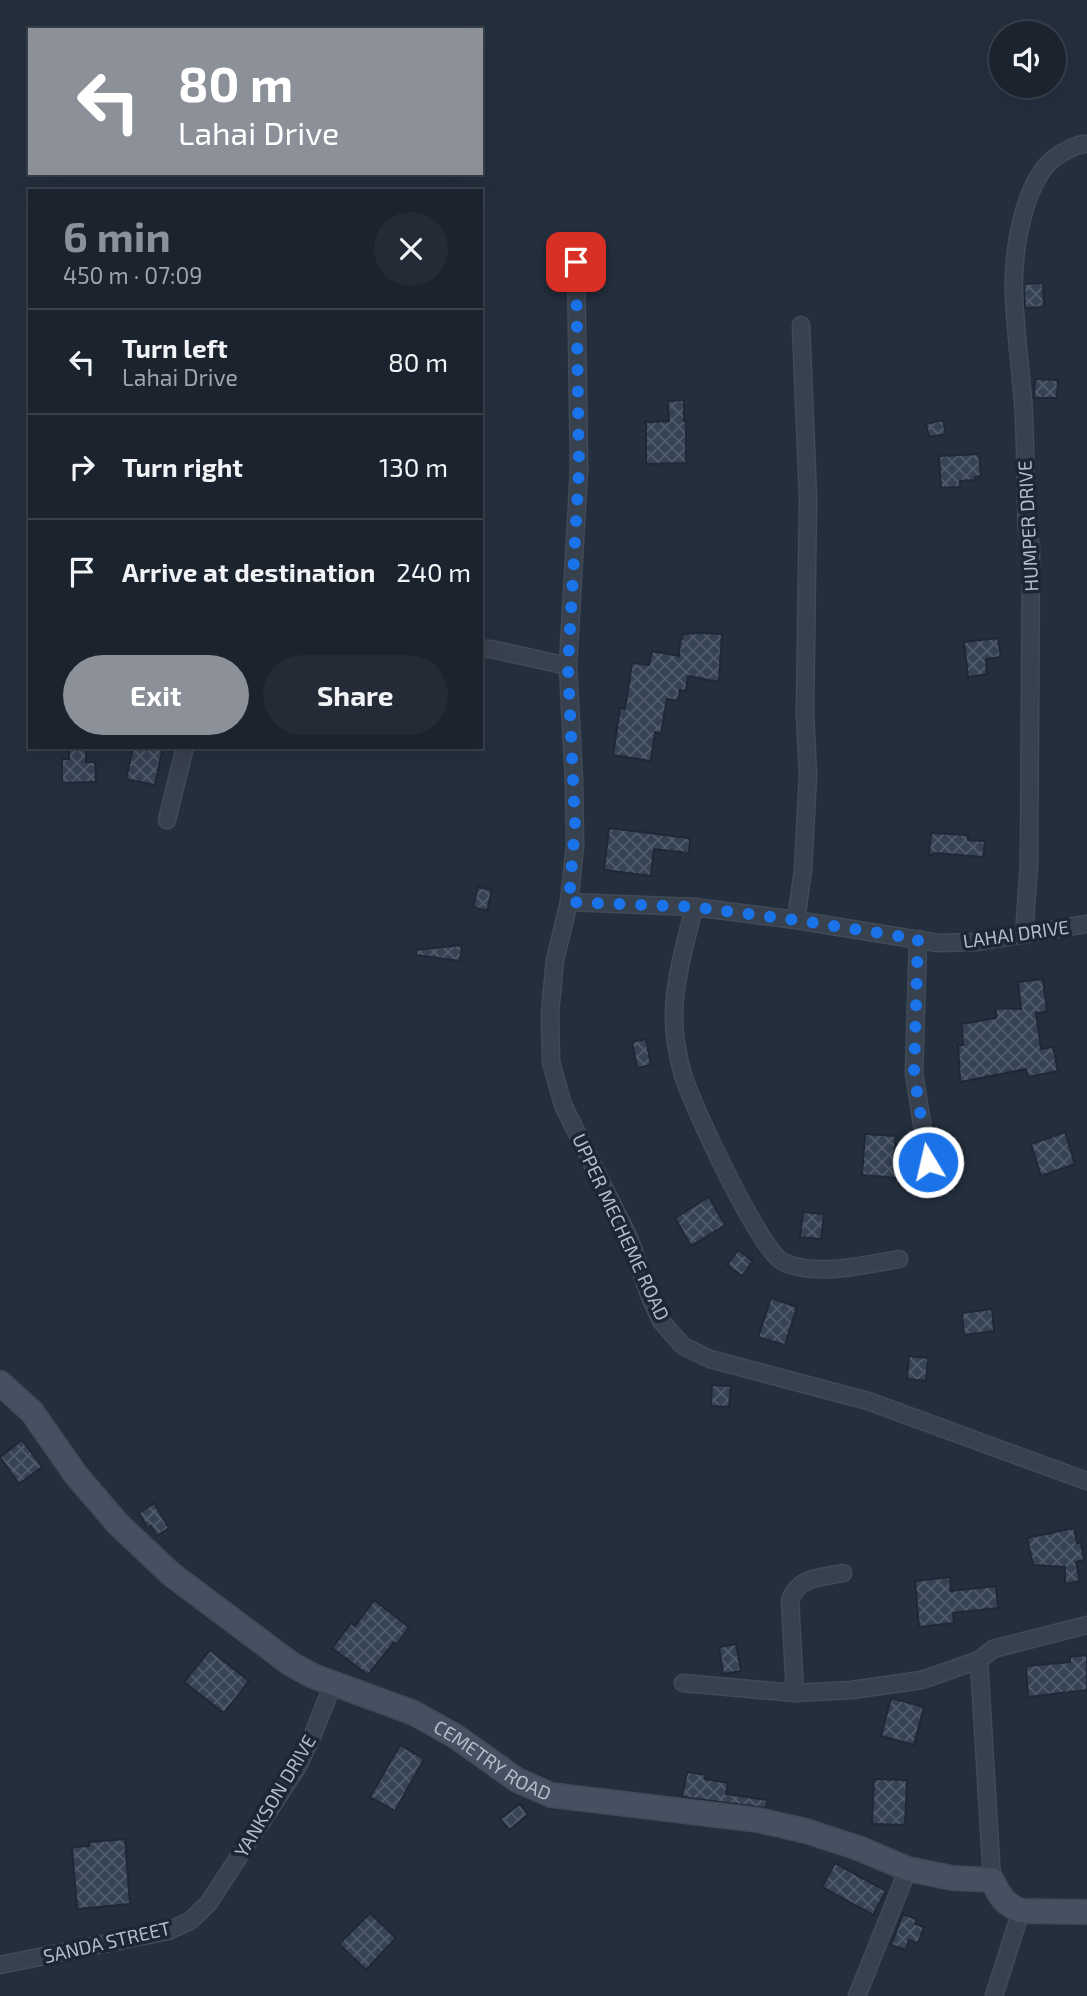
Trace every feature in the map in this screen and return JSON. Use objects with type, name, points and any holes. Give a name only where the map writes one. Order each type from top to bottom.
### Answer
[{"type":"street","name":"HUMPER DRIVE","points":[[1024,935],[1028,864],[1031,547],[1027,528],[1023,402],[1013,292],[1014,268],[1024,211],[1032,186],[1051,159],[1084,144]]},
{"type":"street","name":"UPPER MECHEME ROAD","points":[[576,262],[579,469],[568,666],[575,820],[569,902],[555,960],[550,1013],[551,1062],[564,1105],[629,1238],[661,1321],[683,1346],[710,1359],[868,1401],[1087,1481]]},
{"type":"street","points":[[796,920],[803,870],[808,775],[805,714],[808,498],[802,325]]},
{"type":"street","points":[[483,649],[568,666]]},
{"type":"street","points":[[167,820],[185,749]]},
{"type":"street","name":"LAHAI DRIVE","points":[[569,902],[694,907],[938,943],[975,942],[1087,924]]},
{"type":"street","points":[[694,907],[679,972],[674,1016],[677,1047],[691,1097],[742,1203],[766,1244],[780,1261],[802,1269],[860,1266],[899,1259]]},
{"type":"street","points":[[918,939],[914,1073],[928,1162]]},
{"type":"street","name":"CEMETRY ROAD","points":[[0,1383],[32,1412],[76,1475],[118,1524],[171,1574],[291,1664],[333,1684],[414,1713],[455,1736],[517,1780],[551,1795],[758,1820],[806,1830],[908,1869],[952,1878],[992,1880]]},
{"type":"street","points":[[795,1693],[790,1600],[794,1588],[804,1581],[843,1573]]},
{"type":"street","points":[[683,1683],[795,1693],[852,1690],[922,1680],[979,1660],[993,1649],[1087,1625]]},
{"type":"street","points":[[979,1660],[992,1880],[999,1897],[1021,1911],[1087,1912]]},
{"type":"street","name":"YANKSON DRIVE","points":[[208,1904],[298,1766],[333,1684]]},
{"type":"street","points":[[857,1996],[908,1869]]},
{"type":"street","name":"SANDA STREET","points":[[0,1965],[168,1931],[190,1921],[208,1904]]},
{"type":"street","points":[[994,1996],[1021,1911]]},
{"type":"building","points":[[1043,283],[1044,307],[1025,308],[1024,284]]},
{"type":"building","points":[[1035,379],[1058,380],[1057,398],[1034,398]]},
{"type":"building","points":[[684,400],[686,463],[646,464],[646,422],[669,421],[668,401]]},
{"type":"building","points":[[943,420],[946,434],[929,437],[926,424]]},
{"type":"building","points":[[979,454],[981,476],[975,477],[976,480],[960,481],[960,487],[941,488],[939,456]]},
{"type":"building","points":[[683,634],[722,634],[719,682],[688,676],[686,691],[680,690],[678,701],[667,699],[661,734],[655,732],[651,761],[613,755],[620,708],[625,709],[632,663],[649,665],[652,651],[679,656]]},
{"type":"building","points":[[998,638],[1001,657],[986,659],[987,674],[968,677],[964,642]]},
{"type":"building","points":[[69,749],[86,749],[86,762],[95,762],[96,782],[62,783],[62,759],[69,759]]},
{"type":"building","points":[[133,749],[163,749],[155,785],[126,779]]},
{"type":"building","points":[[609,828],[688,838],[689,853],[654,849],[651,876],[604,870]]},
{"type":"building","points":[[931,833],[968,835],[968,840],[985,841],[983,857],[935,853],[929,856]]},
{"type":"building","points":[[478,887],[492,890],[487,911],[473,907]]},
{"type":"building","points":[[462,945],[460,961],[416,955],[416,950]]},
{"type":"building","points":[[1043,979],[1047,1012],[1036,1013],[1041,1049],[1053,1047],[1058,1071],[1028,1077],[1026,1069],[960,1082],[958,1045],[963,1045],[962,1024],[996,1018],[996,1008],[1021,1009],[1018,982]]},
{"type":"building","points":[[646,1039],[651,1065],[637,1068],[632,1042]]},
{"type":"building","points":[[1065,1132],[1075,1164],[1041,1176],[1031,1144]]},
{"type":"building","points":[[865,1134],[896,1136],[894,1155],[898,1155],[897,1178],[862,1175]]},
{"type":"building","points":[[709,1197],[725,1225],[691,1246],[675,1218]]},
{"type":"building","points":[[803,1212],[824,1214],[821,1239],[800,1237]]},
{"type":"building","points":[[738,1250],[753,1261],[742,1276],[727,1265]]},
{"type":"building","points":[[771,1298],[797,1307],[785,1345],[758,1337]]},
{"type":"building","points":[[992,1309],[994,1331],[964,1335],[962,1313]]},
{"type":"building","points":[[909,1356],[928,1358],[926,1381],[907,1379]]},
{"type":"building","points":[[712,1385],[731,1386],[729,1407],[711,1406]]},
{"type":"building","points":[[22,1440],[42,1467],[19,1484],[0,1457]]},
{"type":"building","points":[[154,1503],[169,1528],[157,1536],[151,1526],[148,1528],[139,1513]]},
{"type":"building","points":[[1074,1528],[1077,1543],[1081,1542],[1084,1560],[1076,1562],[1080,1581],[1065,1584],[1065,1567],[1033,1565],[1027,1538]]},
{"type":"building","points":[[950,1577],[951,1591],[996,1586],[998,1608],[953,1613],[954,1623],[919,1627],[915,1581]]},
{"type":"building","points":[[374,1600],[409,1627],[368,1675],[332,1648],[351,1623],[355,1626]]},
{"type":"building","points":[[736,1644],[741,1671],[723,1674],[719,1647]]},
{"type":"building","points":[[210,1650],[249,1681],[224,1713],[184,1682]]},
{"type":"building","points":[[1087,1655],[1087,1690],[1028,1697],[1026,1666],[1070,1662],[1070,1657]]},
{"type":"building","points":[[891,1698],[924,1707],[914,1745],[881,1736]]},
{"type":"building","points":[[400,1745],[424,1759],[395,1811],[370,1797]]},
{"type":"building","points":[[687,1772],[728,1783],[726,1794],[767,1800],[766,1808],[682,1797]]},
{"type":"building","points":[[874,1779],[907,1780],[905,1825],[872,1824]]},
{"type":"building","points":[[520,1804],[528,1815],[509,1830],[500,1819]]},
{"type":"building","points":[[125,1839],[130,1904],[77,1909],[72,1847],[89,1846],[89,1842]]},
{"type":"building","points":[[835,1863],[886,1891],[873,1915],[822,1887]]},
{"type":"building","points":[[370,1913],[396,1938],[366,1970],[339,1944]]},
{"type":"building","points":[[903,1914],[917,1919],[915,1924],[924,1927],[918,1943],[909,1940],[906,1950],[891,1945]]},
{"type":"route","points":[[576,262],[579,469],[568,666],[575,782],[575,845],[569,902],[694,907],[918,939],[914,1073],[928,1162]]}]
